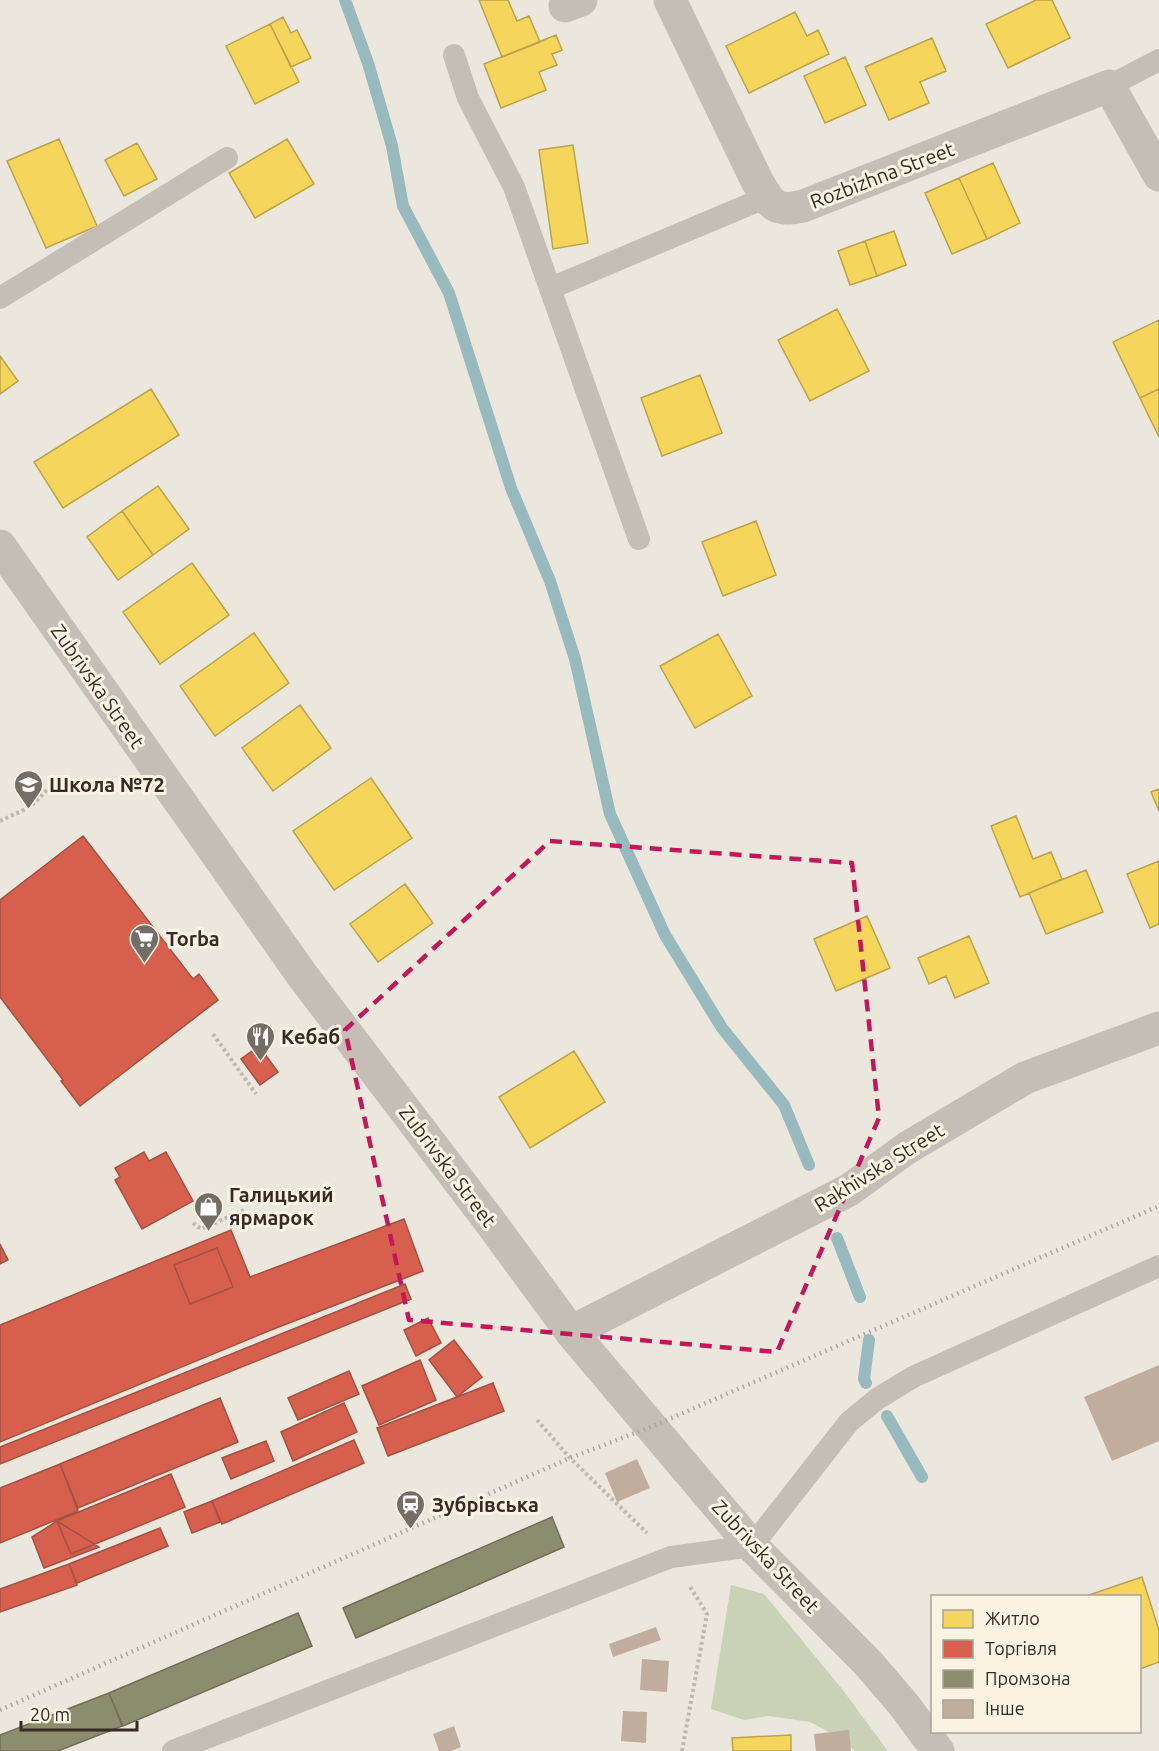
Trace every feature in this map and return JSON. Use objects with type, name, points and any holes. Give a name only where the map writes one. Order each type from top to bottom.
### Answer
[{"type":"street","points":[[670,0],[767,197]]},
{"type":"street","points":[[1109,86],[1159,175]]},
{"type":"street","name":"Rozbizhna Street","points":[[767,197],[770,202],[787,210],[803,206],[1109,86]]},
{"type":"street","name":"Zubrivska Street","points":[[0,546],[302,975],[489,1219],[571,1332],[752,1546],[868,1663],[904,1705],[938,1751]]},
{"type":"street","name":"Rakhivska Street","points":[[571,1332],[849,1190],[907,1148],[1025,1078],[1159,1028]]},
{"type":"lane","points":[[454,55],[468,98],[514,187],[639,539]]},
{"type":"lane","points":[[1109,86],[1159,60]]},
{"type":"lane","points":[[0,298],[226,158]]},
{"type":"lane","points":[[551,288],[767,197]]},
{"type":"lane","points":[[172,1751],[671,1557],[752,1546],[849,1422],[877,1399],[913,1377],[1159,1266]]},
{"type":"path","points":[[0,821],[30,807],[55,782]]},
{"type":"path","points":[[213,1034],[256,1094]]},
{"type":"path","points":[[193,1223],[201,1228],[244,1210]]},
{"type":"highlighted area","points":[[550,841],[852,863],[879,1118],[777,1352],[409,1320],[345,1030]]},
{"type":"green space","points":[[731,1585],[764,1594],[842,1689],[888,1751],[855,1751],[842,1739],[810,1722],[769,1716],[744,1720],[711,1709]]},
{"type":"building: Житло","points":[[479,0],[508,0],[517,21],[529,16],[540,42],[502,57]]},
{"type":"building: Житло","points":[[1036,0],[1052,0],[1070,38],[1008,68],[986,24]]},
{"type":"building: Житло","points":[[795,12],[807,36],[818,30],[829,54],[749,93],[726,46]]},
{"type":"building: Житло","points":[[283,17],[291,33],[297,30],[311,58],[291,67],[270,24]]},
{"type":"building: Житло","points":[[270,24],[299,82],[255,104],[226,46]]},
{"type":"building: Житло","points":[[556,35],[562,50],[552,54],[557,65],[539,72],[546,90],[501,108],[484,64]]},
{"type":"building: Житло","points":[[932,38],[946,71],[920,82],[929,103],[889,120],[865,67]]},
{"type":"building: Житло","points":[[845,57],[866,105],[825,123],[804,76]]},
{"type":"building: Житло","points":[[59,139],[97,226],[46,248],[7,161]]},
{"type":"building: Житло","points":[[287,139],[314,184],[255,218],[229,173]]},
{"type":"building: Житло","points":[[137,143],[157,179],[124,196],[105,160]]},
{"type":"building: Житло","points":[[573,145],[588,243],[553,249],[539,150]]},
{"type":"building: Житло","points":[[993,163],[1020,223],[987,239],[959,178]]},
{"type":"building: Житло","points":[[959,178],[987,239],[952,254],[925,193]]},
{"type":"building: Житло","points":[[894,231],[906,265],[877,276],[865,241]]},
{"type":"building: Житло","points":[[865,241],[877,276],[850,285],[838,251]]},
{"type":"building: Житло","points":[[837,309],[869,371],[810,401],[778,340]]},
{"type":"building: Житло","points":[[1159,320],[1159,389],[1140,398],[1113,342]]},
{"type":"building: Житло","points":[[0,356],[18,381],[0,394]]},
{"type":"building: Житло","points":[[700,375],[722,433],[662,456],[641,398]]},
{"type":"building: Житло","points":[[151,389],[179,435],[63,508],[34,462]]},
{"type":"building: Житло","points":[[1159,389],[1159,437],[1140,398]]},
{"type":"building: Житло","points":[[158,486],[189,529],[153,555],[122,511]]},
{"type":"building: Житло","points":[[122,511],[153,555],[118,580],[87,537]]},
{"type":"building: Житло","points":[[756,521],[776,575],[723,596],[702,542]]},
{"type":"building: Житло","points":[[192,563],[229,615],[160,664],[123,612]]},
{"type":"building: Житло","points":[[254,633],[289,683],[215,736],[180,686]]},
{"type":"building: Житло","points":[[718,634],[752,696],[695,728],[660,666]]},
{"type":"building: Житло","points":[[300,705],[331,748],[273,791],[242,748]]},
{"type":"building: Житло","points":[[371,778],[412,838],[334,890],[293,831]]},
{"type":"building: Житло","points":[[1159,789],[1159,811],[1151,792]]},
{"type":"building: Житло","points":[[1016,816],[1033,859],[1051,852],[1062,879],[1020,897],[991,826]]},
{"type":"building: Житло","points":[[1159,861],[1159,924],[1150,928],[1127,874]]},
{"type":"building: Житло","points":[[1086,870],[1103,912],[1046,934],[1029,893]]},
{"type":"building: Житло","points":[[405,884],[433,923],[378,962],[350,924]]},
{"type":"building: Житло","points":[[867,916],[890,968],[836,991],[814,939]]},
{"type":"building: Житло","points":[[969,936],[989,983],[955,998],[946,976],[929,984],[918,958]]},
{"type":"building: Житло","points":[[574,1051],[605,1102],[530,1148],[499,1097]]},
{"type":"building: Житло","points":[[1142,1577],[1159,1630],[1159,1662],[1141,1669],[1141,1595],[1089,1595]]},
{"type":"building: Житло","points":[[791,1735],[791,1751],[733,1751],[732,1738]]},
{"type":"building: Торгівля","points":[[83,836],[193,979],[199,974],[218,1000],[80,1106],[0,997],[0,900]]},
{"type":"building: Торгівля","points":[[259,1046],[278,1072],[260,1085],[241,1059]]},
{"type":"building: Торгівля","points":[[144,1152],[149,1161],[166,1152],[193,1201],[142,1229],[115,1180],[120,1177],[115,1168]]},
{"type":"building: Торгівля","points":[[404,1219],[423,1271],[271,1330],[0,1442],[0,1325],[231,1230],[250,1277]]},
{"type":"building: Торгівля","points":[[0,1244],[8,1260],[0,1264]]},
{"type":"building: Торгівля","points":[[217,1248],[233,1287],[190,1304],[174,1265]]},
{"type":"building: Торгівля","points":[[405,1284],[411,1299],[0,1464],[0,1447]]},
{"type":"building: Торгівля","points":[[428,1318],[441,1343],[416,1356],[404,1330]]},
{"type":"building: Торгівля","points":[[454,1340],[482,1377],[457,1397],[429,1360]]},
{"type":"building: Торгівля","points":[[420,1360],[436,1400],[379,1425],[362,1386]]},
{"type":"building: Торгівля","points":[[349,1371],[359,1394],[298,1420],[288,1398]]},
{"type":"building: Торгівля","points":[[493,1383],[504,1411],[388,1456],[377,1428]]},
{"type":"building: Торгівля","points":[[220,1398],[238,1442],[78,1508],[60,1464]]},
{"type":"building: Торгівля","points":[[344,1403],[357,1432],[293,1461],[281,1432]]},
{"type":"building: Торгівля","points":[[354,1440],[364,1463],[222,1524],[212,1501]]},
{"type":"building: Торгівля","points":[[266,1441],[274,1461],[231,1479],[222,1458]]},
{"type":"building: Торгівля","points":[[60,1464],[78,1511],[0,1543],[0,1488]]},
{"type":"building: Торгівля","points":[[171,1474],[185,1507],[71,1554],[57,1521]]},
{"type":"building: Торгівля","points":[[212,1501],[220,1522],[192,1533],[184,1512]]},
{"type":"building: Торгівля","points":[[57,1521],[99,1547],[44,1568],[32,1537]]},
{"type":"building: Торгівля","points":[[160,1528],[168,1546],[77,1583],[69,1564]]},
{"type":"building: Торгівля","points":[[69,1564],[77,1585],[0,1612],[0,1589]]},
{"type":"building: Промзона","points":[[552,1517],[564,1547],[356,1638],[343,1608]]},
{"type":"building: Промзона","points":[[298,1613],[312,1646],[123,1726],[109,1693]]},
{"type":"building: Промзона","points":[[109,1693],[122,1726],[58,1751],[0,1751],[0,1735]]},
{"type":"building: Інше","points":[[1159,1365],[1159,1441],[1112,1461],[1084,1397]]},
{"type":"building: Інше","points":[[637,1459],[650,1488],[617,1502],[605,1473]]},
{"type":"building: Інше","points":[[656,1627],[661,1640],[613,1657],[609,1644]]},
{"type":"building: Інше","points":[[642,1659],[669,1661],[667,1692],[640,1690]]},
{"type":"building: Інше","points":[[623,1711],[647,1712],[646,1743],[621,1741]]},
{"type":"building: Інше","points":[[454,1726],[461,1747],[451,1751],[439,1751],[433,1734]]},
{"type":"building: Інше","points":[[849,1730],[851,1751],[816,1751],[814,1734]]},
{"type":"waterway","points":[[345,0],[368,63],[392,146],[403,206],[449,293],[511,488],[550,581],[575,659],[610,814],[665,935],[722,1028],[784,1105],[809,1165]]},
{"type":"waterway","points":[[837,1238],[860,1297]]},
{"type":"waterway","points":[[866,1383],[864,1379],[869,1340]]},
{"type":"waterway","points":[[887,1416],[922,1477]]},
{"type":"railway","points":[[0,1710],[570,1458],[653,1426],[1159,1206]]},
{"type":"place","name":"Школа №72","points":[[28,810]]},
{"type":"place","name":"Torba","points":[[145,964]]},
{"type":"place","name":"Кебаб","points":[[260,1062]]},
{"type":"place","name":"Галицький ярмарок","points":[[208,1232]]},
{"type":"place","name":"Зубрівська","points":[[411,1530]]}]
